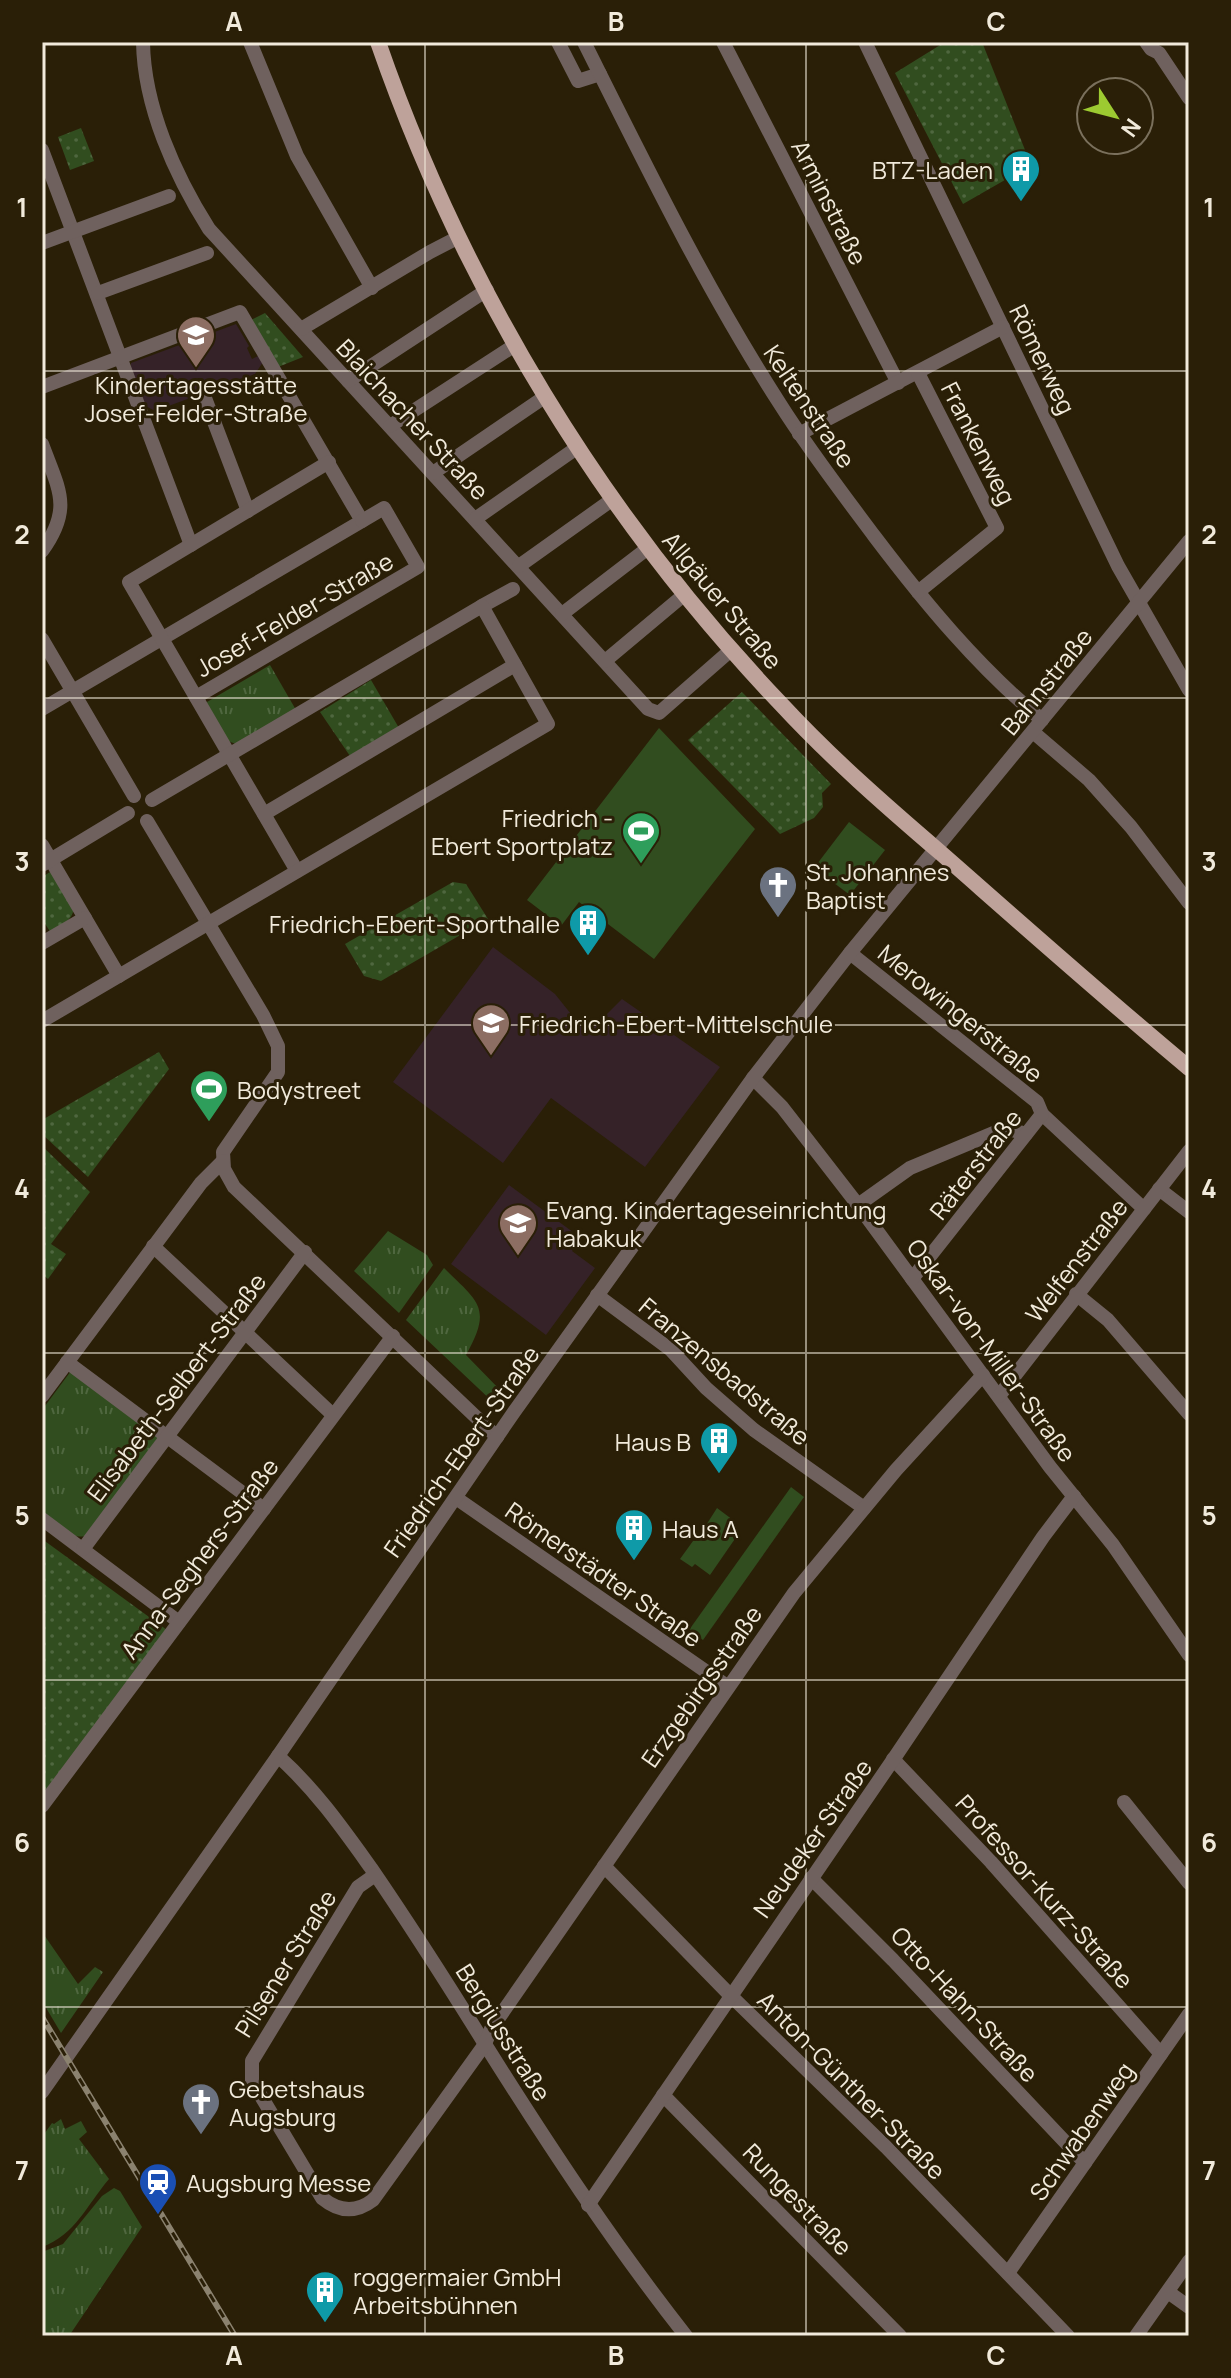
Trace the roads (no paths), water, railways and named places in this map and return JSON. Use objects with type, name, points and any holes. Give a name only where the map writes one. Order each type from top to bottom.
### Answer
[{"type":"main road","name":"Allgäuer Straße","points":[[378,42],[420,151],[459,237],[515,345],[578,447],[648,548],[731,650],[821,746],[1049,949],[1189,1068]]},
{"type":"street","name":"Blaichacher Straße","points":[[143,42],[145,72],[155,109],[185,188],[209,229],[648,709],[659,713],[731,650]]},
{"type":"street","points":[[250,42],[297,156],[372,288]]},
{"type":"street","points":[[558,42],[578,81],[600,74]]},
{"type":"street","name":"Keltenstraße","points":[[584,42],[736,333],[799,434],[918,592],[1131,827],[1189,903]]},
{"type":"street","name":"Arminstraße","points":[[723,42],[898,383]]},
{"type":"street","name":"Römerweg","points":[[865,42],[1138,602],[1189,690]]},
{"type":"street","points":[[1146,42],[1151,49],[1158,47],[1189,98]]},
{"type":"street","points":[[42,150],[191,545]]},
{"type":"street","points":[[42,243],[169,196]]},
{"type":"street","points":[[301,329],[459,237]]},
{"type":"street","points":[[98,293],[207,253]]},
{"type":"street","points":[[348,381],[487,290]]},
{"type":"street","name":"Josef-Felder-Straße","points":[[42,387],[240,312],[362,521]]},
{"type":"street","points":[[799,434],[1003,327]]},
{"type":"street","points":[[390,426],[515,345]]},
{"type":"street","name":"Frankenweg","points":[[918,373],[997,528],[918,592]]},
{"type":"street","points":[[433,473],[546,396]]},
{"type":"street","points":[[205,398],[248,511]]},
{"type":"street","points":[[42,444],[60,498],[61,517],[42,551]]},
{"type":"street","points":[[475,519],[578,447]]},
{"type":"street","name":"Josef-Felder-Straße","points":[[297,871],[129,582],[329,462]]},
{"type":"street","points":[[519,566],[613,499]]},
{"type":"street","name":"Josef-Felder-Straße","points":[[42,709],[384,508],[418,567],[196,697]]},
{"type":"street","name":"Bahnstraße","points":[[936,849],[1189,541]]},
{"type":"street","points":[[562,614],[648,548]]},
{"type":"street","points":[[152,800],[513,589]]},
{"type":"street","points":[[605,661],[685,594]]},
{"type":"street","points":[[42,1021],[548,724],[482,606]]},
{"type":"street","points":[[42,639],[134,796]]},
{"type":"street","points":[[264,814],[515,665]]},
{"type":"street","points":[[142,794],[152,800],[155,810],[147,821],[138,822],[128,813],[128,804],[134,796],[142,794]]},
{"type":"street","points":[[46,862],[128,813]]},
{"type":"street","points":[[147,821],[274,1037],[279,1057],[278,1072],[270,1086],[223,1152],[227,1177],[497,1437]]},
{"type":"street","points":[[42,845],[46,862],[85,918],[119,976]]},
{"type":"street","name":"Friedrich-Ebert-Straße","points":[[42,2092],[497,1437],[753,1078],[936,849]]},
{"type":"street","points":[[42,943],[85,918]]},
{"type":"street","name":"Merowingerstraße","points":[[850,953],[1037,1102],[1042,1114],[1144,1209]]},
{"type":"street","name":"Oskar-von-Miller-Straße","points":[[753,1078],[782,1107],[858,1205],[1113,1545],[1189,1655]]},
{"type":"street","name":"Räterstraße","points":[[912,1279],[1042,1114]]},
{"type":"street","points":[[858,1205],[910,1168],[996,1132],[1012,1130],[1026,1134]]},
{"type":"street","name":"Welfenstraße","points":[[999,1396],[1189,1151]]},
{"type":"street","points":[[42,1396],[204,1179],[223,1161]]},
{"type":"street","points":[[1159,1189],[1189,1212]]},
{"type":"street","points":[[153,1246],[333,1415]]},
{"type":"street","name":"Elisabeth-Selbert-Straße","points":[[83,1549],[305,1252]]},
{"type":"street","points":[[1076,1294],[1108,1320],[1189,1414]]},
{"type":"street","name":"Franzensbadstraße","points":[[597,1295],[671,1350],[706,1388],[754,1430],[864,1508]]},
{"type":"street","name":"Anna-Seghers-Straße","points":[[42,1806],[393,1336]]},
{"type":"street","points":[[67,1362],[264,1509]]},
{"type":"street","name":"Erzgebirgsstraße","points":[[485,2044],[491,2029],[794,1593],[864,1508],[983,1375]]},
{"type":"street","name":"Neudeker Straße","points":[[588,2205],[1036,1547],[1074,1496]]},
{"type":"street","name":"Römerstädter Straße","points":[[456,1498],[727,1686]]},
{"type":"street","points":[[42,1519],[179,1622]]},
{"type":"street","name":"Bergiusstraße","points":[[278,1756],[327,1809],[375,1875],[588,2205],[686,2336]]},
{"type":"street","name":"Professor-Kurz-Straße","points":[[893,1759],[991,1862],[1161,2054]]},
{"type":"street","points":[[1124,1802],[1189,1883]]},
{"type":"street","name":"Anton-Günther-Straße","points":[[604,1866],[730,1995],[886,2147],[1068,2336]]},
{"type":"street","name":"Pilsener Straße","points":[[375,1875],[358,1887],[252,2061],[252,2081],[322,2198],[330,2205],[347,2210],[364,2207],[373,2200],[485,2044]]},
{"type":"street","name":"Otto-Hahn-Straße","points":[[811,1878],[909,1976],[1085,2163]]},
{"type":"street","name":"Schwabenweg","points":[[1008,2273],[1189,2014]]},
{"type":"street","name":"Rungestraße","points":[[663,2095],[900,2336]]},
{"type":"street","points":[[1136,2336],[1189,2261]]},
{"type":"street","points":[[1168,2292],[1189,2307]]},
{"type":"railway","points":[[42,2017],[235,2336]]},
{"type":"place","name":"BTZ-Laden","points":[[1021,203]]},
{"type":"place","name":"Kindertagesstätte Josef-Felder-Straße","points":[[196,369]]},
{"type":"place","name":"Friedrich - Ebert Sportplatz","points":[[641,865]]},
{"type":"place","name":"St. Johannes Baptist","points":[[778,919]]},
{"type":"place","name":"Friedrich-Ebert-Sporthalle","points":[[588,957]]},
{"type":"place","name":"Friedrich-Ebert-Mittelschule","points":[[491,1057]]},
{"type":"place","name":"Bodystreet","points":[[209,1123]]},
{"type":"place","name":"Evang. Kindertageseinrichtung Habakuk","points":[[518,1257]]},
{"type":"place","name":"Haus B","points":[[719,1475]]},
{"type":"place","name":"Haus A","points":[[634,1562]]},
{"type":"place","name":"Gebetshaus Augsburg","points":[[201,2136]]},
{"type":"place","name":"Augsburg Messe","points":[[158,2216]]},
{"type":"place","name":"roggermaier GmbH Arbeitsbühnen","points":[[325,2324]]}]
